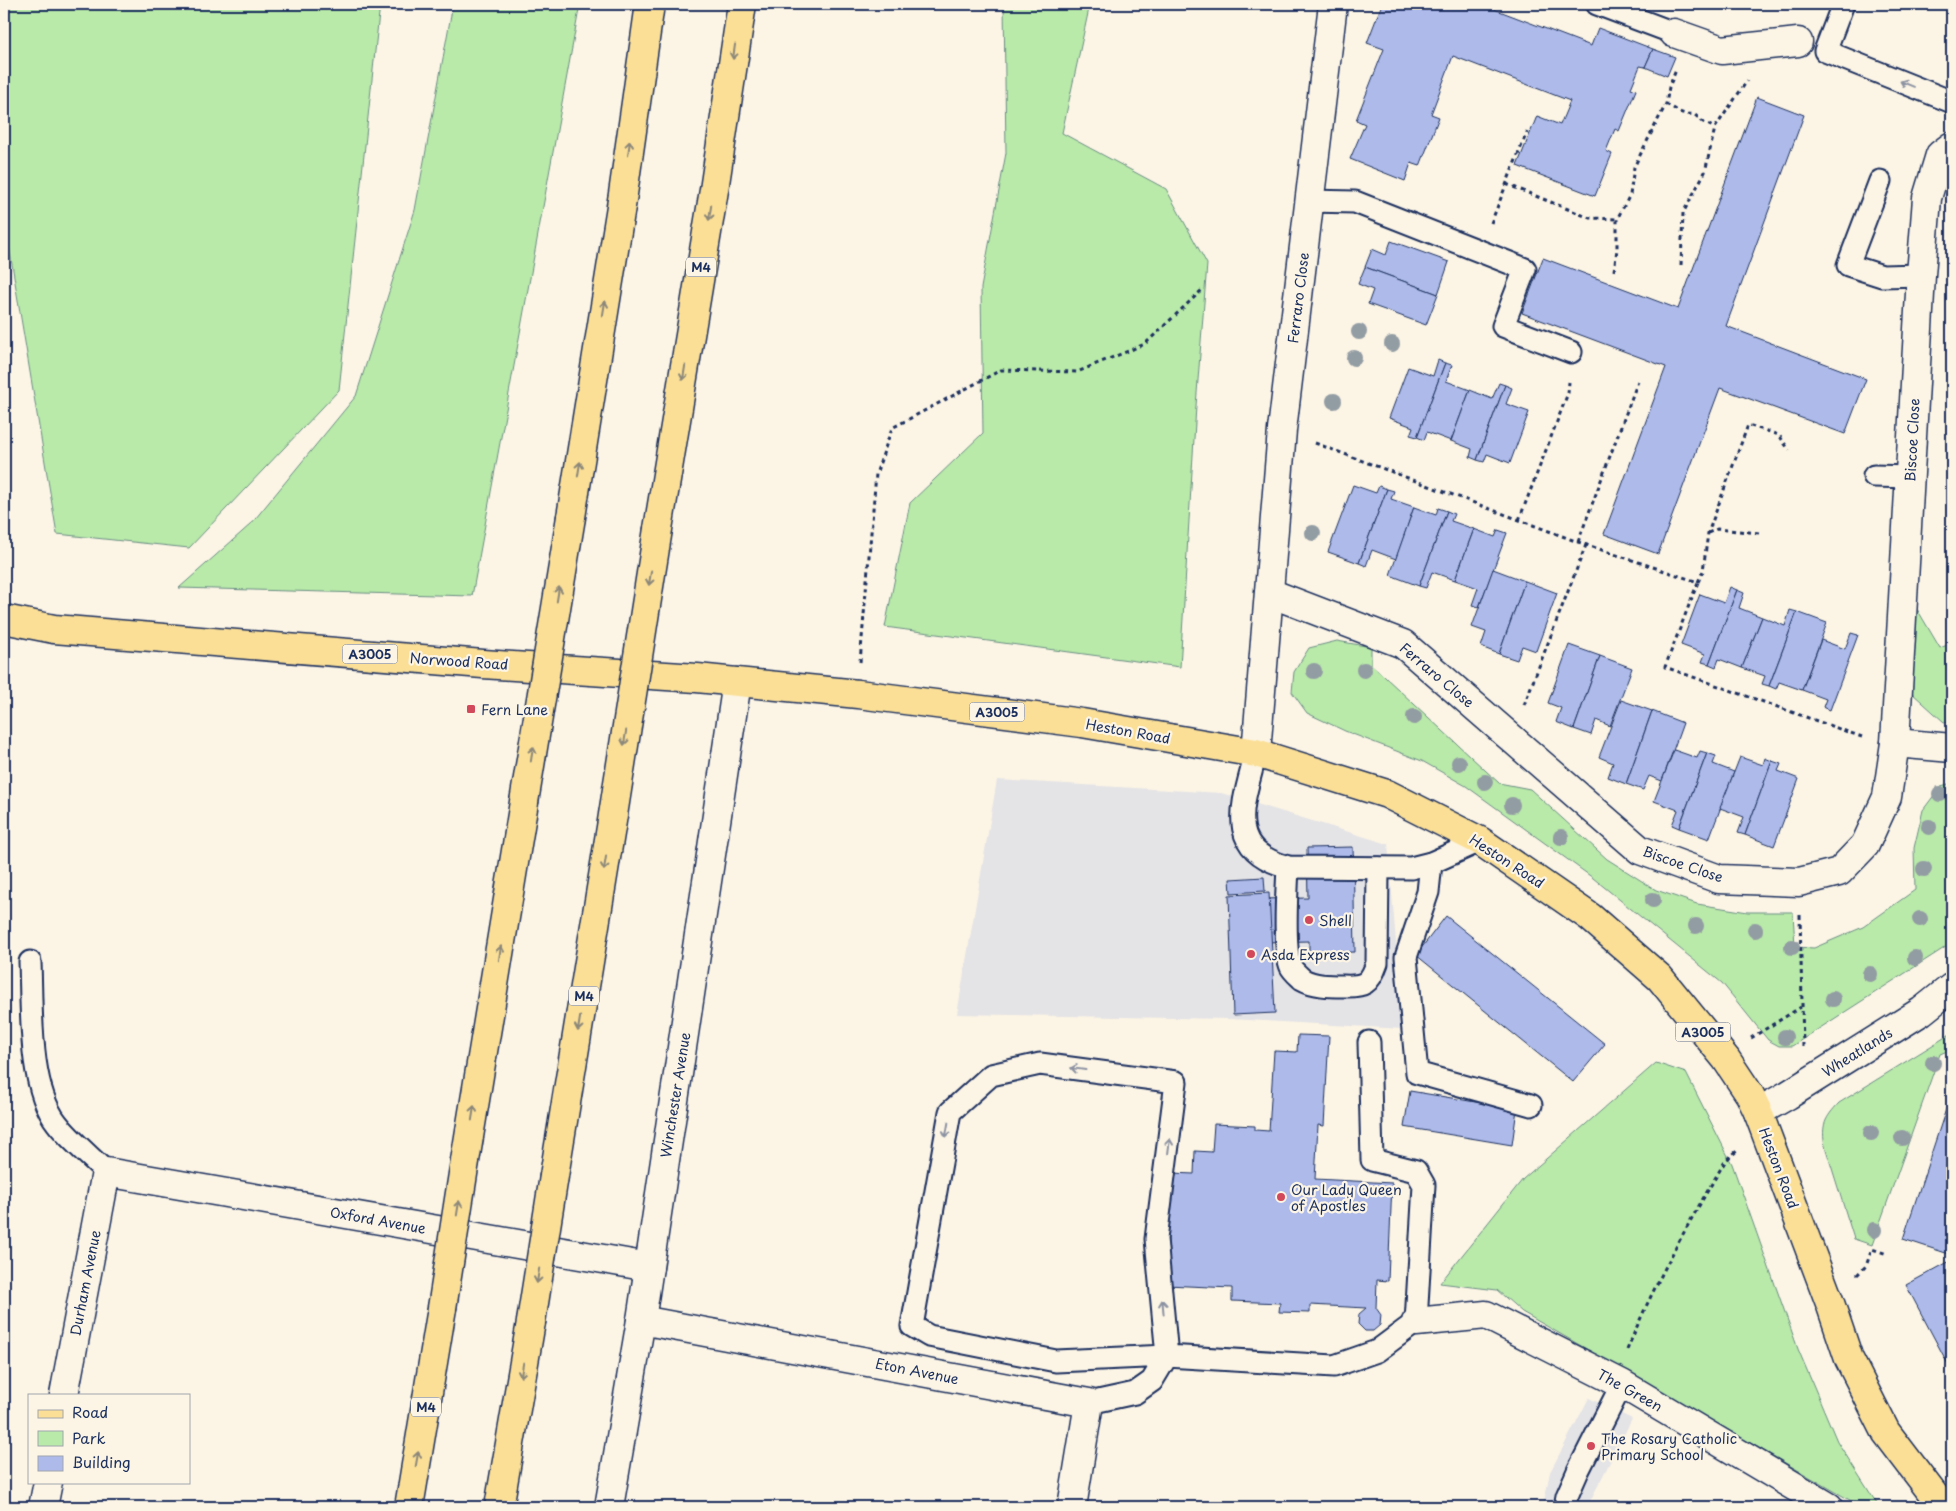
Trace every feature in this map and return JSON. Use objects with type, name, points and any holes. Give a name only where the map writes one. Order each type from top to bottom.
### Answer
[{"type":"main road","name":"M4","points":[[409,1507],[571,517],[621,204],[650,4]]},
{"type":"main road","name":"M4","points":[[500,1507],[714,190],[742,4]]},
{"type":"main road","name":"Norwood Road","points":[[4,619],[90,632],[737,682]]},
{"type":"main road","name":"Heston Road","points":[[737,682],[858,694],[1082,723],[1256,753],[1387,794],[1480,841],[1590,917],[1653,972],[1726,1059],[1750,1095],[1761,1120],[1830,1302],[1849,1359],[1886,1432],[1943,1507]]},
{"type":"street","name":"Ferraro Close","points":[[1256,753],[1282,430],[1333,4]]},
{"type":"street","points":[[1681,35],[1722,50],[1786,43]]},
{"type":"street","name":"Biscoe Close","points":[[1511,739],[1640,850],[1719,879],[1799,882],[1839,872],[1865,845],[1887,798],[1894,743],[1921,275],[1928,198],[1940,155],[1952,146]]},
{"type":"street","name":"Ferraro Close","points":[[1270,593],[1403,644],[1511,739]]},
{"type":"street","name":"Winchester Avenue","points":[[609,1507],[642,1320],[737,682]]},
{"type":"street","points":[[1894,743],[1952,748]]},
{"type":"street","name":"Wheatlands","points":[[1761,1120],[1805,1085],[1922,1011],[1952,987]]},
{"type":"street","name":"Oxford Avenue","points":[[106,1172],[649,1267]]},
{"type":"street","name":"Durham Avenue","points":[[64,1394],[106,1172]]},
{"type":"street","name":"The Green","points":[[1416,1322],[1486,1315],[1618,1382],[1829,1507]]},
{"type":"street","name":"Eton Avenue","points":[[642,1320],[1089,1403]]},
{"type":"street","points":[[1072,1507],[1089,1403]]},
{"type":"street","points":[[43,1507],[48,1484]]},
{"type":"lane","points":[[1597,4],[1681,35]]},
{"type":"lane","points":[[1825,51],[1843,4]]},
{"type":"lane","points":[[1786,43],[1825,51],[1952,102]]},
{"type":"lane","points":[[1880,181],[1848,265],[1882,276],[1921,275]]},
{"type":"lane","points":[[1309,201],[1355,202],[1525,269],[1503,326],[1571,352]]},
{"type":"lane","points":[[1874,476],[1910,477]]},
{"type":"lane","points":[[1256,753],[1242,808],[1243,832],[1251,847],[1265,859],[1288,867],[1412,868],[1431,863],[1480,841]]},
{"type":"lane","points":[[1431,863],[1428,892],[1406,957],[1417,1073],[1531,1105]]},
{"type":"lane","points":[[1288,867],[1287,947],[1291,968],[1302,979],[1321,986],[1359,987],[1368,981],[1374,973],[1377,963],[1378,868]]},
{"type":"lane","points":[[30,962],[34,1052],[39,1088],[56,1123],[106,1172]]},
{"type":"lane","points":[[1089,1403],[1135,1393],[1152,1381],[1168,1356],[1156,1239],[1176,1082],[1040,1064],[991,1075],[950,1112],[912,1326],[929,1336],[1056,1361],[1168,1356],[1334,1366],[1377,1351],[1416,1322],[1424,1185],[1416,1171],[1372,1160],[1369,1042]]},
{"type":"lane","points":[[1565,1507],[1567,1496],[1618,1382]]},
{"type":"path","points":[[1614,271],[1618,219],[1630,195],[1634,167],[1666,104],[1681,35]]},
{"type":"path","points":[[1681,265],[1683,212],[1704,172],[1715,128],[1724,113],[1786,43]]},
{"type":"path","points":[[1666,104],[1678,113],[1685,115],[1694,114],[1703,122],[1715,128]]},
{"type":"path","points":[[1479,251],[1528,132]]},
{"type":"path","points":[[1506,184],[1590,218],[1618,219]]},
{"type":"path","points":[[858,694],[876,474],[892,428],[1001,370],[1077,372],[1145,344],[1203,290]]},
{"type":"path","points":[[1519,520],[1568,393],[1571,352]]},
{"type":"path","points":[[1578,542],[1638,382]]},
{"type":"path","points":[[1790,450],[1779,435],[1748,425],[1708,533],[1703,571],[1665,667],[1867,739],[1894,743]]},
{"type":"path","points":[[1282,430],[1586,545],[1698,582]]},
{"type":"path","points":[[1708,533],[1717,529],[1759,533]]},
{"type":"path","points":[[1511,739],[1586,545]]},
{"type":"path","points":[[1799,882],[1805,1085]]},
{"type":"path","points":[[1726,1059],[1750,1039],[1802,1007]]},
{"type":"path","points":[[1618,1382],[1646,1304],[1686,1226],[1726,1160],[1761,1120]]},
{"type":"path","points":[[1872,1249],[1887,1254]]},
{"type":"shaded area","points":[[997,780],[1221,793],[1388,844],[1403,1029],[1230,1019],[957,1014]]},
{"type":"shaded area","name":"The Rosary Catholic Primary School","points":[[1589,1398],[1632,1419],[1587,1507],[1543,1507],[1550,1472]]},
{"type":"green space","points":[[4,4],[380,4],[339,390],[189,548],[57,534],[4,216]]},
{"type":"green space","points":[[453,4],[580,4],[472,596],[179,588],[251,524],[356,396],[415,210]]},
{"type":"green space","points":[[1004,4],[1090,4],[1062,133],[1166,189],[1207,264],[1180,667],[885,627],[910,503],[983,433],[981,288],[1006,153]]},
{"type":"green space","points":[[1917,609],[1940,648],[1952,643],[1952,721],[1944,722],[1912,693]]},
{"type":"green space","points":[[1337,641],[1371,647],[1371,664],[1499,783],[1530,789],[1607,859],[1656,890],[1697,904],[1748,912],[1793,912],[1795,947],[1814,948],[1863,927],[1915,890],[1914,848],[1923,810],[1941,786],[1952,783],[1952,943],[1792,1046],[1779,1046],[1768,1040],[1722,983],[1593,878],[1466,786],[1422,761],[1345,731],[1307,713],[1292,692],[1294,672],[1309,648]]},
{"type":"green space","points":[[1952,1033],[1952,1049],[1940,1054],[1872,1245],[1854,1239],[1825,1146],[1825,1122],[1839,1103]]},
{"type":"green space","points":[[1656,1063],[1686,1073],[1732,1164],[1798,1349],[1837,1441],[1879,1507],[1862,1507],[1522,1312],[1497,1290],[1440,1283],[1523,1179]]},
{"type":"building","points":[[1382,4],[1481,4],[1591,46],[1598,28],[1653,49],[1645,67],[1640,66],[1631,88],[1636,90],[1619,131],[1615,129],[1606,151],[1612,154],[1595,196],[1517,166],[1537,116],[1560,125],[1570,101],[1453,56],[1431,114],[1439,117],[1420,166],[1411,163],[1405,181],[1350,159],[1365,124],[1356,120],[1384,49],[1367,43]]},
{"type":"building","points":[[1653,49],[1675,57],[1667,76],[1645,67]]},
{"type":"building","points":[[1757,97],[1804,115],[1726,326],[1866,379],[1845,434],[1720,388],[1658,554],[1604,534],[1666,367],[1522,313],[1543,258],[1678,309]]},
{"type":"building","points":[[1391,241],[1449,262],[1438,294],[1365,267],[1372,249],[1386,255]]},
{"type":"building","points":[[1365,267],[1438,294],[1426,325],[1368,304],[1373,290],[1358,284]]},
{"type":"building","points":[[1438,360],[1445,363],[1417,437],[1410,435],[1413,427],[1389,418],[1408,367],[1433,376]]},
{"type":"building","points":[[1445,363],[1452,365],[1446,381],[1470,390],[1451,441],[1427,432],[1424,440],[1417,437]]},
{"type":"building","points":[[1499,383],[1505,385],[1477,460],[1470,457],[1472,449],[1451,441],[1470,390],[1492,399]]},
{"type":"building","points":[[1505,385],[1512,388],[1506,404],[1529,412],[1510,463],[1487,454],[1484,462],[1477,460]]},
{"type":"building","points":[[1353,485],[1376,493],[1379,486],[1387,489],[1359,563],[1328,552]]},
{"type":"building","points":[[1387,489],[1394,491],[1391,499],[1414,507],[1396,559],[1372,550],[1366,566],[1359,563]]},
{"type":"building","points":[[1414,507],[1436,515],[1438,508],[1447,511],[1419,586],[1390,575]]},
{"type":"building","points":[[1447,511],[1454,514],[1451,521],[1474,529],[1455,580],[1432,572],[1426,588],[1419,586]]},
{"type":"building","points":[[1474,529],[1495,537],[1498,530],[1507,533],[1479,607],[1472,605],[1478,588],[1455,580]]},
{"type":"building","points":[[1493,569],[1525,581],[1499,654],[1481,647],[1486,632],[1472,627]]},
{"type":"building","points":[[1525,581],[1557,593],[1536,651],[1522,646],[1517,660],[1499,654]]},
{"type":"building","points":[[1730,587],[1737,590],[1709,664],[1702,662],[1705,654],[1681,645],[1700,594],[1724,603]]},
{"type":"building","points":[[1737,590],[1744,593],[1739,608],[1762,617],[1742,668],[1719,659],[1716,667],[1709,664]]},
{"type":"building","points":[[1790,610],[1797,612],[1769,686],[1762,684],[1765,676],[1742,668],[1762,617],[1785,626]]},
{"type":"building","points":[[1797,612],[1827,623],[1802,690],[1779,682],[1776,689],[1769,686]]},
{"type":"building","points":[[1851,633],[1858,635],[1830,710],[1823,707],[1826,699],[1802,690],[1821,640],[1845,649]]},
{"type":"building","points":[[1569,645],[1600,656],[1574,729],[1556,722],[1561,708],[1548,703]]},
{"type":"building","points":[[1600,656],[1632,668],[1610,726],[1596,720],[1591,735],[1574,729]]},
{"type":"building","points":[[1621,700],[1652,711],[1626,784],[1608,777],[1613,763],[1599,757]]},
{"type":"building","points":[[1652,711],[1683,723],[1662,781],[1649,776],[1643,790],[1626,784]]},
{"type":"building","points":[[1674,750],[1697,758],[1700,751],[1707,753],[1679,828],[1672,825],[1678,810],[1654,801]]},
{"type":"building","points":[[1707,753],[1716,756],[1713,764],[1734,772],[1709,839],[1679,828]]},
{"type":"building","points":[[1740,757],[1763,765],[1765,758],[1772,761],[1745,835],[1738,833],[1744,817],[1720,808]]},
{"type":"building","points":[[1772,761],[1781,764],[1778,771],[1799,779],[1774,846],[1745,835]]},
{"type":"building","name":"Shell","points":[[1353,847],[1355,952],[1309,953],[1309,941],[1263,942],[1262,899],[1308,898],[1307,848]]},
{"type":"building","points":[[1264,877],[1265,891],[1231,893],[1230,879]]},
{"type":"building","name":"Asda Express","points":[[1269,893],[1275,1013],[1233,1015],[1229,895]]},
{"type":"building","points":[[1446,916],[1605,1044],[1573,1082],[1416,955]]},
{"type":"building","name":"Our Lady Queen of Apostles","points":[[1298,1035],[1329,1036],[1324,1126],[1318,1125],[1315,1179],[1392,1183],[1388,1281],[1377,1280],[1376,1308],[1381,1315],[1380,1325],[1373,1331],[1365,1331],[1358,1324],[1359,1314],[1366,1308],[1310,1305],[1310,1313],[1279,1312],[1280,1303],[1232,1301],[1232,1288],[1166,1285],[1171,1173],[1194,1174],[1195,1151],[1212,1152],[1214,1124],[1255,1126],[1255,1130],[1269,1131],[1274,1051],[1297,1052]]},
{"type":"building","points":[[1410,1091],[1517,1109],[1512,1145],[1404,1127]]},
{"type":"building","points":[[1952,1091],[1952,1255],[1903,1239]]},
{"type":"building","points":[[1952,1260],[1952,1364],[1949,1366],[1906,1285]]},
{"type":"place","name":"Fern Lane","points":[[471,709]]},
{"type":"place","name":"Shell","points":[[1309,920]]},
{"type":"place","name":"Asda Express","points":[[1251,954]]},
{"type":"place","name":"Our Lady Queen of Apostles","points":[[1281,1197]]},
{"type":"place","name":"The Rosary Catholic Primary School","points":[[1591,1446]]}]
